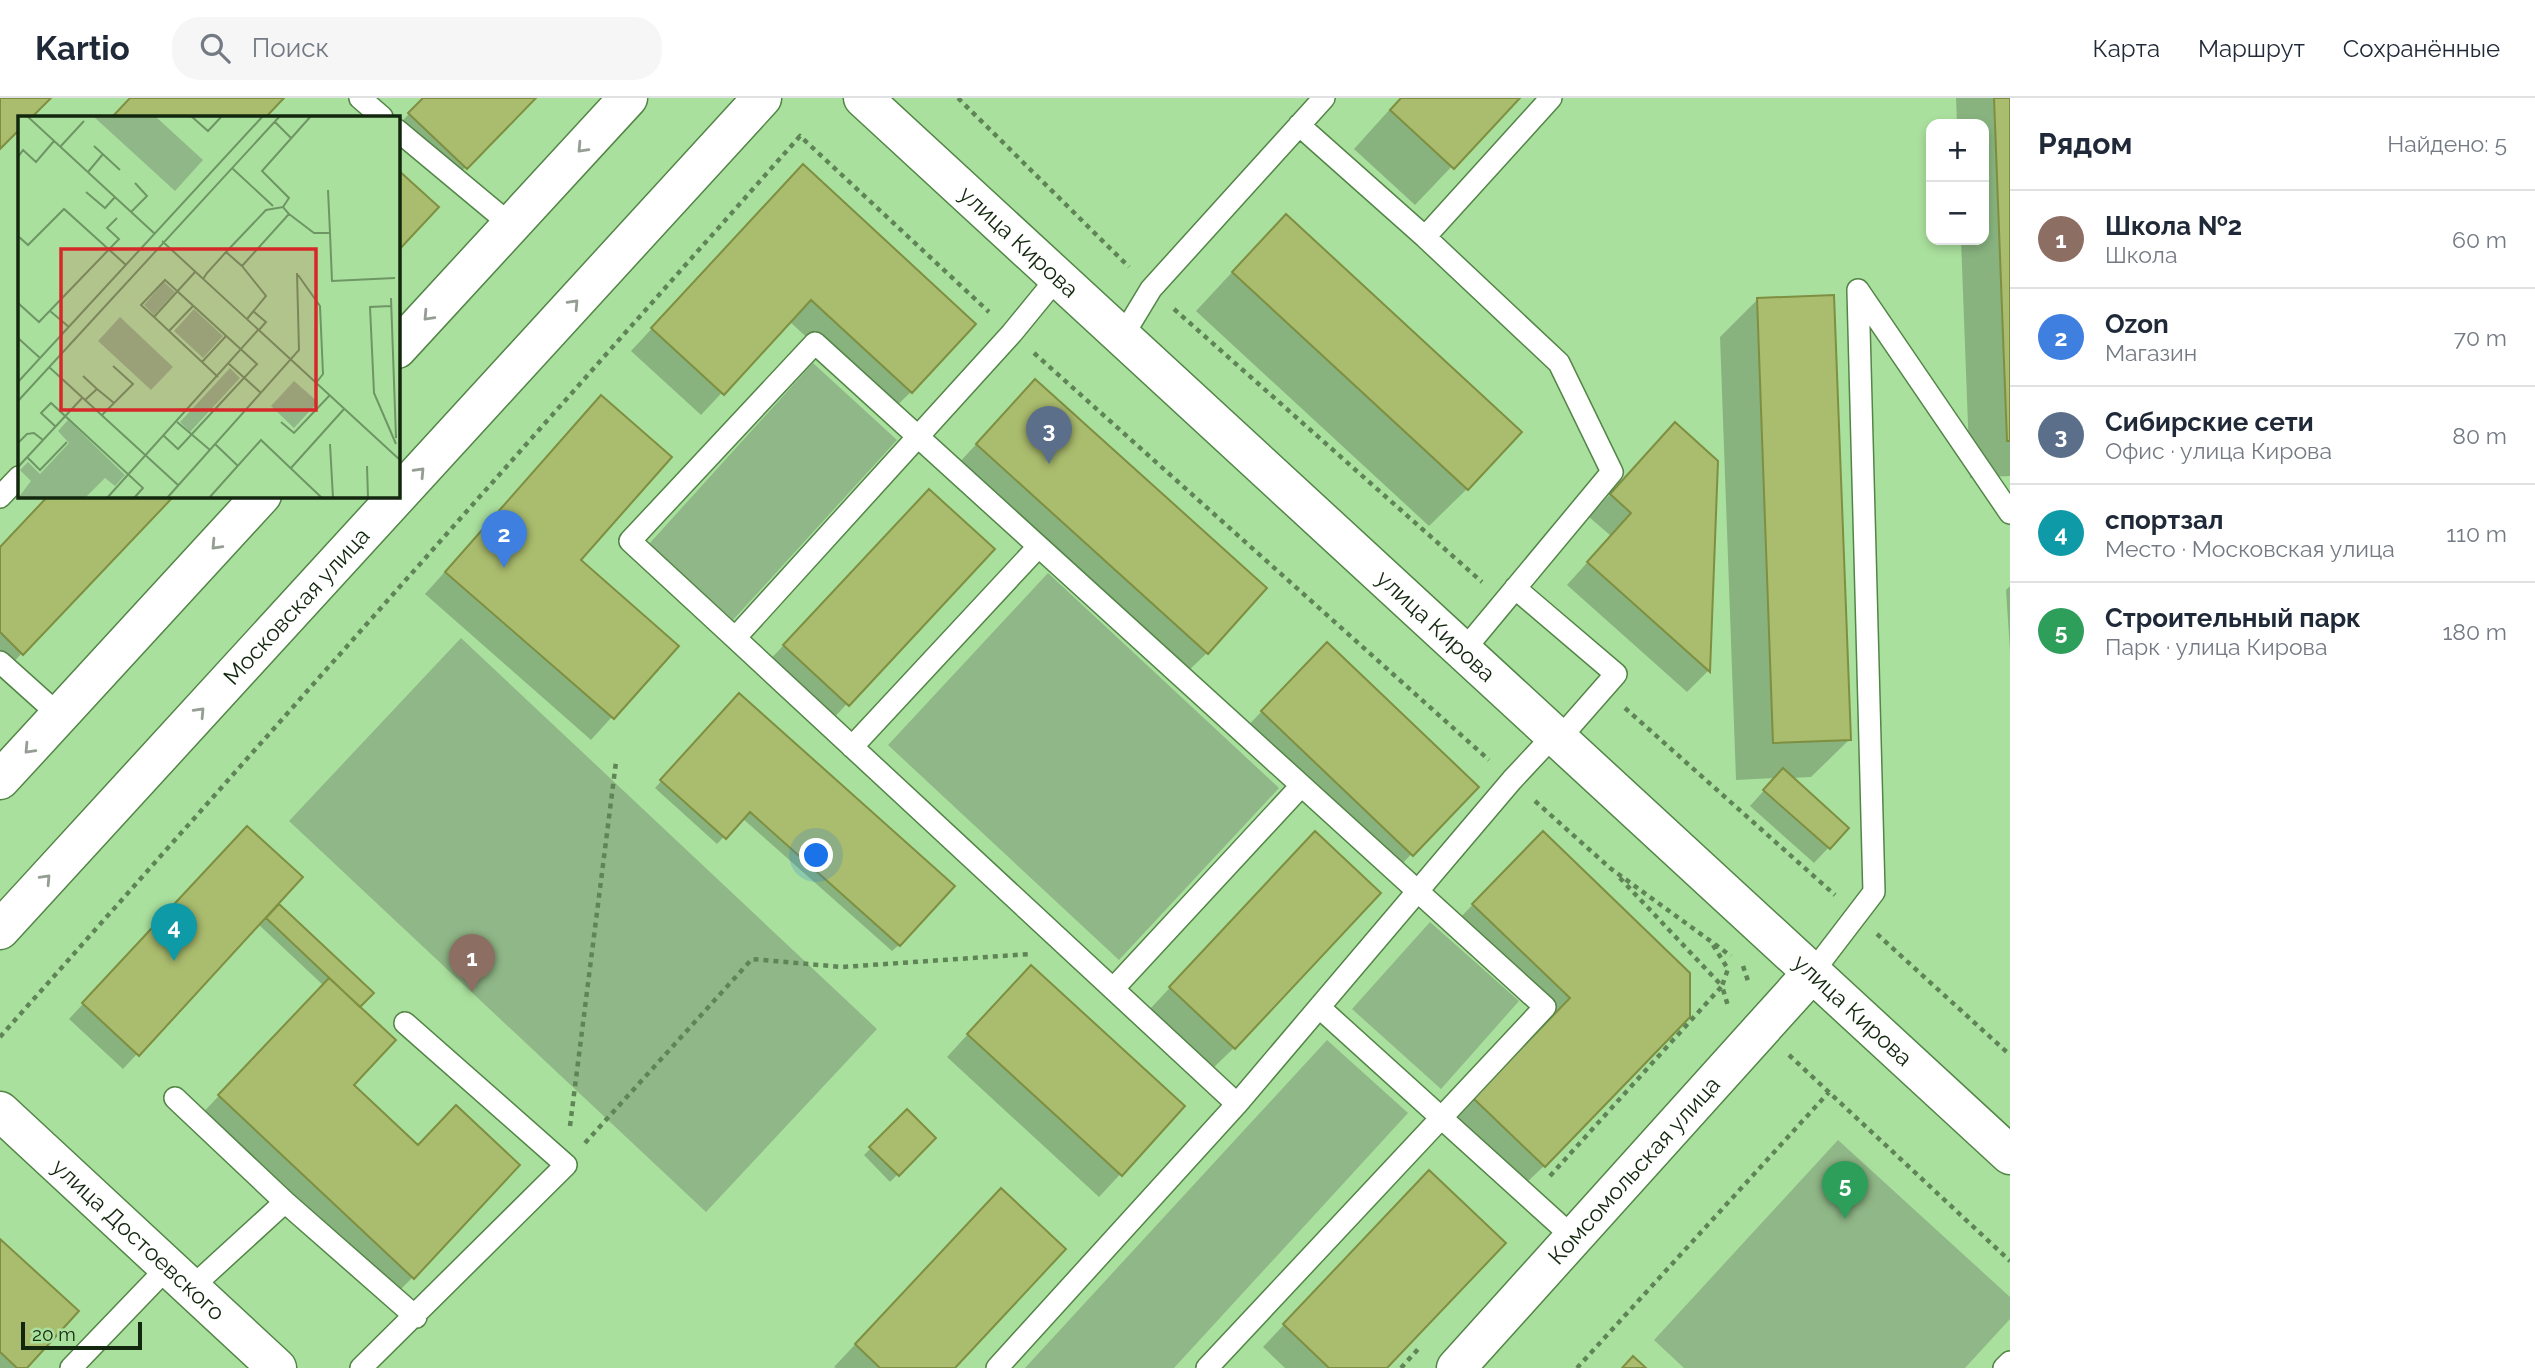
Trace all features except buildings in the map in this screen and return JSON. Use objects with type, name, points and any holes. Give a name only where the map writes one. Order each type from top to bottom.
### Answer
[{"type":"main road","points":[[399,347],[628,98]]},
{"type":"main road","name":"Московская улица","points":[[399,494],[762,98]]},
{"type":"main road","name":"улица Кирова","points":[[863,98],[2010,1155]]},
{"type":"main road","points":[[0,780],[260,497]]},
{"type":"main road","name":"Московская улица","points":[[0,930],[397,497]]},
{"type":"main road","name":"Комсомольская улица","points":[[1456,1368],[1812,973]]},
{"type":"main road","name":"улица Достоевского","points":[[0,1111],[277,1368]]},
{"type":"lane","points":[[1122,337],[1151,289],[1324,98]]},
{"type":"lane","points":[[1425,237],[1551,98]]},
{"type":"lane","points":[[1299,125],[1425,237],[1559,363],[1612,472],[1464,650]]},
{"type":"lane","points":[[399,132],[511,225]]},
{"type":"lane","points":[[735,638],[1012,333],[1057,278]]},
{"type":"lane","points":[[1812,973],[1874,892],[1858,290],[2010,513]]},
{"type":"lane","points":[[1208,1368],[1545,1007],[815,343],[630,541],[1237,1104]]},
{"type":"lane","points":[[0,498],[18,478]]},
{"type":"lane","points":[[852,747],[1038,547]]},
{"type":"lane","points":[[997,1368],[1237,1104],[1418,894],[1512,780],[1616,674],[1515,588]]},
{"type":"lane","points":[[0,662],[59,715]]},
{"type":"lane","points":[[1113,989],[1301,786]]},
{"type":"lane","points":[[1320,1008],[1574,1238]]},
{"type":"lane","points":[[361,1368],[416,1317],[566,1165],[405,1023]]},
{"type":"lane","points":[[175,1098],[285,1202],[416,1317]]},
{"type":"lane","points":[[71,1368],[179,1278],[285,1202]]},
{"type":"lane","points":[[2004,1368],[2010,1362]]},
{"type":"path","points":[[0,1037],[800,136],[1012,333],[1610,868],[1722,986],[1730,1003]]},
{"type":"path","points":[[566,1165],[616,762]]},
{"type":"path","points":[[1610,868],[1732,957]]},
{"type":"path","points":[[1545,1181],[1722,986],[1728,969],[1710,941]]},
{"type":"path","points":[[566,1165],[752,959],[842,967],[1072,951]]},
{"type":"path","points":[[1743,965],[1749,983],[1741,1005],[1761,1030],[2010,1261]]},
{"type":"path","points":[[1577,1368],[1829,1092]]},
{"type":"green space","points":[[813,363],[897,440],[733,620],[649,544]]},
{"type":"green space","points":[[1048,573],[1279,788],[1119,960],[888,745]]},
{"type":"green space","points":[[461,638],[877,1029],[706,1212],[289,821]]},
{"type":"green space","points":[[1430,922],[1519,1001],[1441,1089],[1352,1009]]},
{"type":"green space","points":[[1327,1040],[1408,1113],[1174,1368],[1025,1368]]},
{"type":"green space","points":[[1838,1140],[2010,1297],[2010,1319],[1965,1368],[1684,1368],[1654,1340]]},
{"type":"place","name":"Сибирские сети","points":[[1049,464]]},
{"type":"place","name":"Ozon","points":[[504,568]]},
{"type":"place","name":"спортзал","points":[[174,961]]},
{"type":"place","name":"Школа №2","points":[[472,992]]},
{"type":"place","name":"Строительный парк","points":[[1845,1219]]}]
